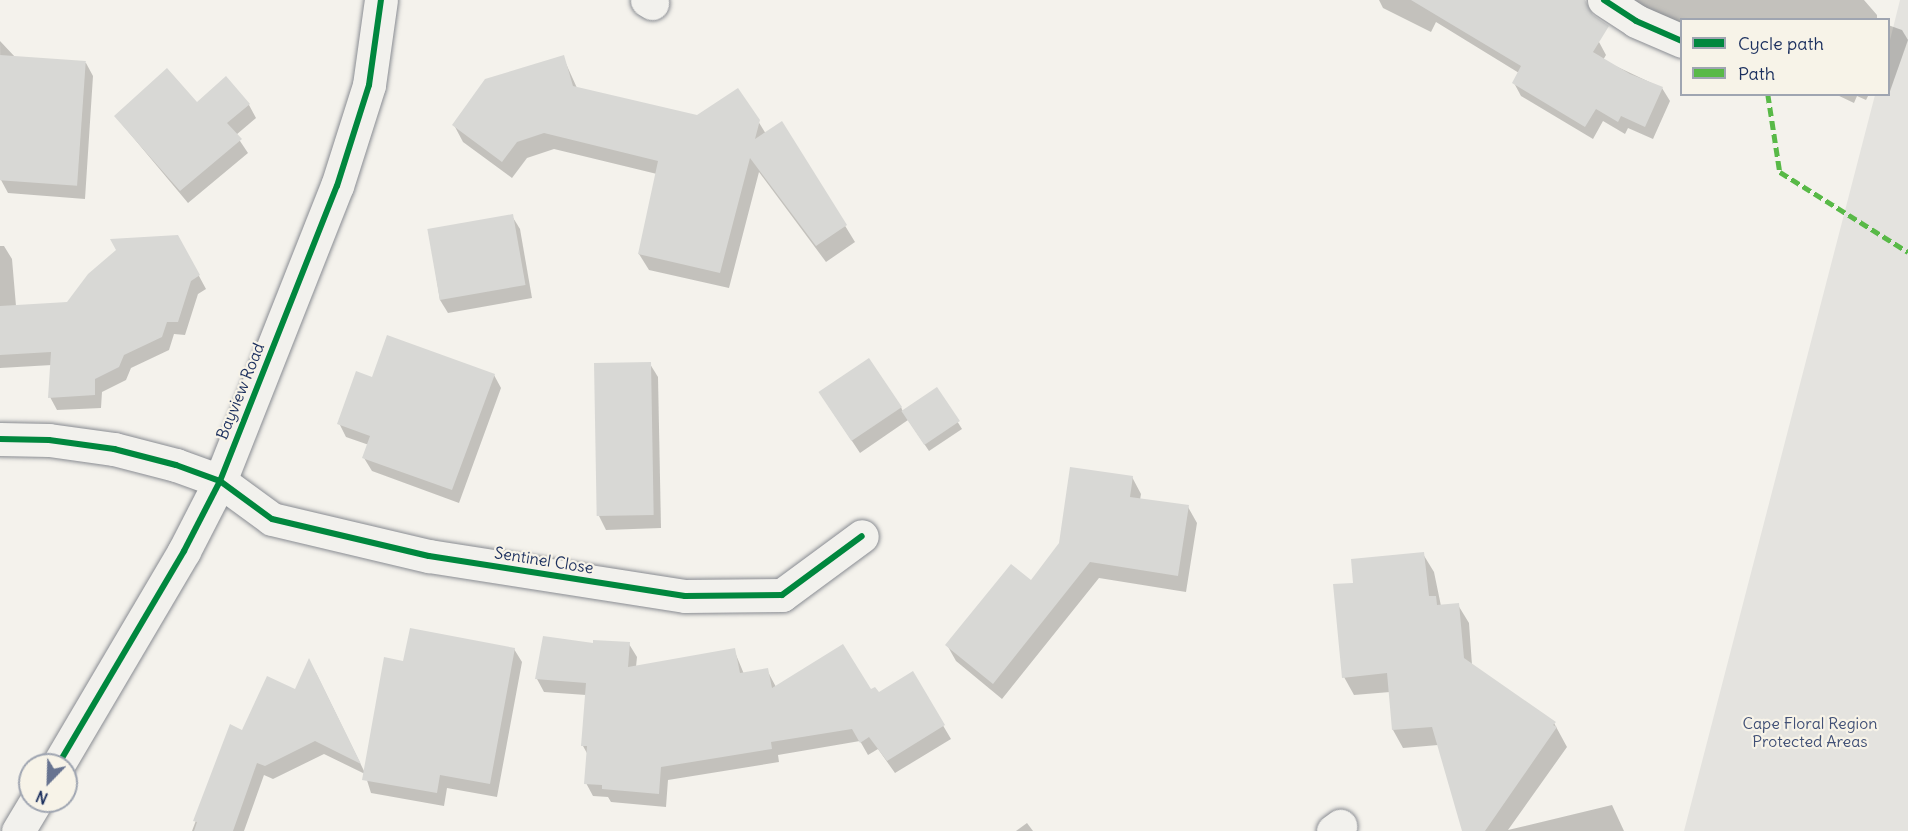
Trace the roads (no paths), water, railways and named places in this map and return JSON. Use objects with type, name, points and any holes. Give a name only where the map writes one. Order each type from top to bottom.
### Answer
[{"type":"street","name":"Bayview Road","points":[[65,753],[178,561],[220,481],[337,186],[369,85],[381,0]]},
{"type":"street","points":[[1604,0],[1636,21],[1680,40]]},
{"type":"street","name":"Sentinel Close","points":[[0,440],[49,440],[114,449],[220,481],[272,519],[429,556],[685,596],[782,595],[862,536]]},
{"type":"street","points":[[18,831],[29,813]]},
{"type":"park label","name":"Cape Floral Region Protected Areas","points":[[1810,732]]}]
